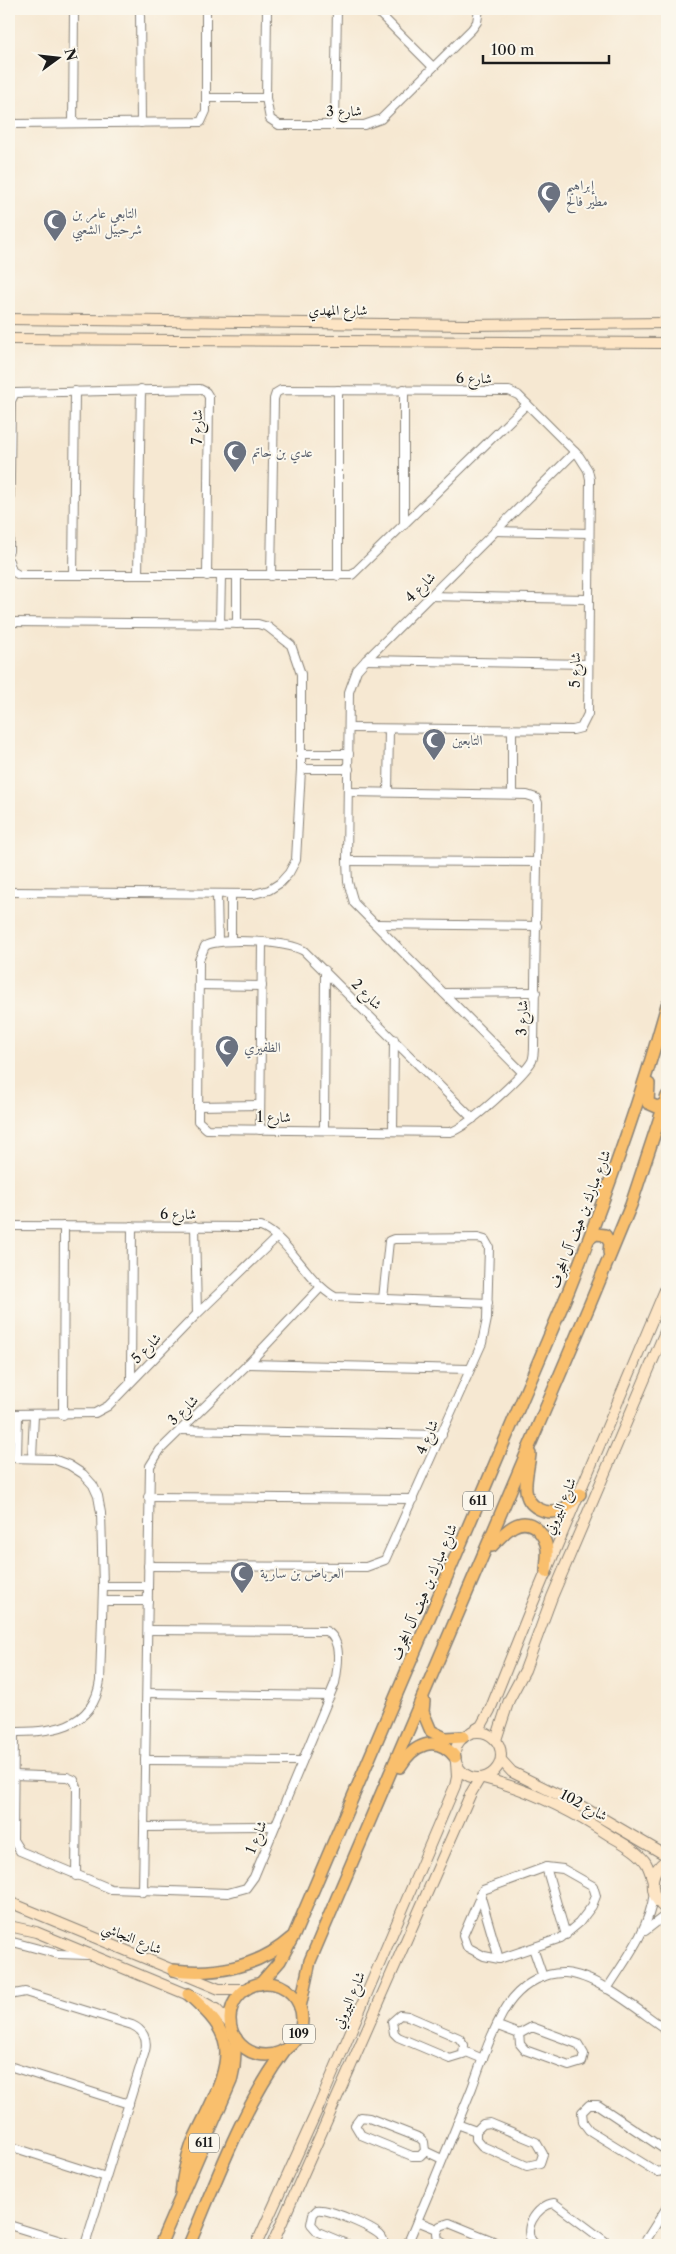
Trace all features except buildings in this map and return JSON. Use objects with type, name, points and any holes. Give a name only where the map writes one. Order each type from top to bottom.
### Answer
[{"type":"main road","name":"شارع مبارك بن هيف آل الحجرف","points":[[260,1984],[280,1962],[294,1935],[590,1238],[634,1116],[667,1005]]},
{"type":"main road","points":[[661,1028],[647,1100],[654,1107],[666,1100]]},
{"type":"main road","name":"611","points":[[300,2007],[310,1961],[378,1805],[443,1646],[486,1553],[630,1205],[666,1100]]},
{"type":"main road","points":[[590,1238],[596,1234],[605,1235],[610,1243],[608,1256]]},
{"type":"main road","points":[[532,1440],[525,1490],[527,1498],[533,1506],[552,1512],[562,1510],[580,1494]]},
{"type":"main road","points":[[486,1553],[511,1526],[525,1523],[534,1526],[545,1540],[548,1549],[546,1572]]},
{"type":"main road","points":[[443,1646],[424,1700],[423,1712],[431,1731],[446,1738],[467,1735]]},
{"type":"main road","points":[[378,1805],[406,1756],[415,1748],[425,1744],[443,1748],[456,1760]]},
{"type":"main road","points":[[173,1970],[210,1972],[246,1965],[266,1956],[294,1935]]},
{"type":"main road","points":[[236,2038],[231,2025],[233,2004],[247,1989],[260,1984]]},
{"type":"main road","name":"109","points":[[236,2038],[245,2048],[258,2054],[272,2055],[285,2050],[299,2034],[302,2021],[300,2007],[287,1990],[274,1984],[260,1984]]},
{"type":"main road","points":[[180,2196],[189,2153],[224,2069],[226,2054],[220,2032],[209,2016],[188,1994]]},
{"type":"main road","name":"611","points":[[160,2245],[231,2080],[236,2038]]},
{"type":"main road","name":"611","points":[[189,2245],[234,2142],[267,2076],[285,2050]]},
{"type":"street","points":[[74,9],[74,123]]},
{"type":"street","points":[[140,9],[141,123]]},
{"type":"street","points":[[9,118],[15,124],[201,122],[205,115],[206,98],[206,9]]},
{"type":"street","name":"شارع 3","points":[[267,9],[266,98],[268,115],[279,125],[364,125],[380,119],[472,30],[479,16],[479,9]]},
{"type":"street","points":[[335,124],[337,9]]},
{"type":"street","points":[[375,9],[433,67]]},
{"type":"street","points":[[206,98],[266,98]]},
{"type":"street","points":[[9,314],[22,318]]},
{"type":"street","name":"شارع المهدي","points":[[9,318],[302,324],[667,323]]},
{"type":"street","points":[[229,340],[244,332],[246,322]]},
{"type":"street","points":[[283,340],[286,332],[302,324]]},
{"type":"street","points":[[9,344],[14,339],[667,343]]},
{"type":"street","points":[[138,576],[141,389]]},
{"type":"street","name":"شارع 7","points":[[9,551],[11,401],[15,393],[24,391],[200,389],[206,392],[209,397],[207,576]]},
{"type":"street","points":[[404,389],[404,525]]},
{"type":"street","name":"شارع 6","points":[[271,576],[274,399],[276,393],[281,390],[404,389],[509,391],[518,395],[527,404]]},
{"type":"street","points":[[338,390],[338,576]]},
{"type":"street","points":[[73,575],[75,391]]},
{"type":"street","points":[[9,561],[12,571],[19,575],[338,576],[356,572],[527,404]]},
{"type":"street","name":"شارع 5","points":[[349,728],[573,730],[581,728],[588,714],[590,478],[584,462],[527,404]]},
{"type":"street","name":"شارع 4","points":[[349,769],[349,692],[351,682],[357,670],[428,596],[575,452]]},
{"type":"street","points":[[495,531],[589,533]]},
{"type":"street","points":[[220,624],[221,576]]},
{"type":"street","points":[[237,576],[237,624]]},
{"type":"street","points":[[428,596],[588,599]]},
{"type":"street","points":[[9,622],[237,624],[268,627],[287,641],[296,656],[301,674],[301,769],[298,851],[290,873],[269,890],[231,895],[9,892]]},
{"type":"street","points":[[366,660],[588,664]]},
{"type":"street","points":[[388,792],[389,728]]},
{"type":"street","points":[[512,730],[512,794]]},
{"type":"street","points":[[301,754],[349,754]]},
{"type":"street","points":[[301,769],[349,769]]},
{"type":"street","name":"شارع 3","points":[[349,769],[348,861],[352,897],[444,994],[522,1072],[534,1054],[538,803],[533,796],[512,794],[349,792]]},
{"type":"street","points":[[348,861],[537,862]]},
{"type":"street","points":[[217,895],[218,941]]},
{"type":"street","points":[[230,942],[231,895]]},
{"type":"street","points":[[376,924],[537,926]]},
{"type":"street","name":"شارع 2","points":[[218,941],[298,946],[325,970],[473,1119]]},
{"type":"street","name":"شارع 1","points":[[218,941],[205,946],[201,952],[199,985],[198,1121],[207,1129],[450,1132],[458,1130],[473,1119],[522,1072]]},
{"type":"street","points":[[260,1130],[262,943]]},
{"type":"street","points":[[324,1130],[325,970]]},
{"type":"street","points":[[199,985],[262,986]]},
{"type":"street","points":[[444,994],[536,992]]},
{"type":"street","points":[[393,1131],[394,1039]]},
{"type":"street","points":[[198,1106],[260,1105]]},
{"type":"street","name":"شارع 6","points":[[9,1226],[260,1227],[276,1238],[321,1287]]},
{"type":"street","points":[[63,1415],[64,1226]]},
{"type":"street","points":[[131,1381],[132,1226]]},
{"type":"street","points":[[195,1226],[196,1314]]},
{"type":"street","name":"شارع 5","points":[[9,1414],[63,1415],[96,1413],[108,1406],[196,1314],[276,1238]]},
{"type":"street","name":"شارع 4","points":[[148,1566],[366,1567],[378,1564],[390,1554],[469,1369],[482,1343],[488,1303],[489,1248],[485,1240],[478,1238],[394,1239],[390,1241],[383,1299]]},
{"type":"street","name":"شارع البيروني","points":[[467,1735],[482,1726],[490,1710],[667,1285]]},
{"type":"street","points":[[321,1287],[335,1297],[488,1303]]},
{"type":"street","name":"شارع 3","points":[[148,1586],[150,1466],[160,1450],[248,1364],[321,1287]]},
{"type":"street","points":[[653,1320],[656,1328],[667,1327]]},
{"type":"street","name":"شارع البيروني","points":[[496,1740],[509,1700],[524,1672],[552,1597],[667,1327]]},
{"type":"street","points":[[643,1342],[654,1342],[658,1349]]},
{"type":"street","points":[[248,1364],[469,1369]]},
{"type":"street","points":[[11,1732],[63,1727],[84,1716],[92,1706],[98,1694],[100,1681],[103,1602],[101,1513],[98,1496],[93,1485],[83,1474],[69,1465],[53,1459],[13,1458],[18,1415]]},
{"type":"street","points":[[32,1458],[34,1415]]},
{"type":"street","points":[[180,1430],[442,1435]]},
{"type":"street","points":[[148,1497],[413,1499]]},
{"type":"street","points":[[103,1586],[148,1586],[144,1892]]},
{"type":"street","points":[[103,1602],[148,1601]]},
{"type":"street","name":"شارع 1","points":[[11,1732],[14,1775],[13,1840],[20,1851],[111,1889],[144,1892],[239,1892],[246,1888],[254,1877],[330,1696],[338,1668],[337,1648],[334,1637],[326,1631],[148,1630]]},
{"type":"street","points":[[148,1693],[330,1696]]},
{"type":"street","points":[[480,1732],[489,1734],[496,1740],[502,1753],[501,1760],[494,1772],[481,1778],[470,1776],[462,1771],[456,1760],[456,1750],[467,1735],[480,1732]]},
{"type":"street","points":[[146,1760],[302,1761]]},
{"type":"street","name":"شارع البيروني","points":[[256,2245],[319,2106],[455,1786],[456,1760]]},
{"type":"street","name":"شارع 102","points":[[501,1760],[512,1772],[583,1807],[667,1856]]},
{"type":"street","points":[[14,1775],[67,1777],[74,1780],[77,1788],[76,1876]]},
{"type":"street","name":"شارع البيروني","points":[[272,2245],[323,2133],[470,1793],[481,1778]]},
{"type":"street","name":"شارع 102","points":[[481,1778],[513,1787],[565,1808],[638,1855],[646,1862],[653,1881]]},
{"type":"street","points":[[145,1827],[274,1826]]},
{"type":"street","points":[[430,1844],[437,1853],[445,1852]]},
{"type":"street","points":[[424,1858],[433,1856],[436,1858],[439,1866]]},
{"type":"street","points":[[607,1989],[639,1938],[650,1915],[654,1893],[653,1881],[656,1871],[667,1860]]},
{"type":"street","points":[[546,1868],[566,1935]]},
{"type":"street","points":[[546,1868],[563,1869],[593,1886],[596,1896],[592,1906],[566,1935],[533,1948],[500,1959],[473,1952],[464,1943],[466,1927],[480,1894],[488,1887],[546,1868]]},
{"type":"street","points":[[654,1893],[658,1902],[667,1910]]},
{"type":"street","points":[[480,1894],[500,1959]]},
{"type":"street","name":"شارع النجاشي","points":[[9,1902],[219,1989],[247,1989]]},
{"type":"street","points":[[639,1938],[650,1925],[667,1914]]},
{"type":"street","points":[[9,1926],[36,1932],[188,1994],[216,2009],[231,2025]]},
{"type":"street","points":[[9,1941],[58,1954],[92,1955]]},
{"type":"street","points":[[533,1948],[542,1977]]},
{"type":"street","points":[[407,2245],[483,2059],[511,2000],[523,1988],[542,1977],[565,1973],[579,1976],[607,1989],[667,2030]]},
{"type":"street","points":[[9,1995],[25,1992],[132,2025],[140,2030],[145,2037],[146,2046],[85,2245]]},
{"type":"street","points":[[400,2015],[408,2016],[459,2038],[464,2045],[464,2051],[459,2057],[450,2059],[398,2037],[394,2033],[392,2022],[400,2015]]},
{"type":"street","points":[[498,2026],[519,2034]]},
{"type":"street","points":[[532,2027],[578,2044],[584,2059],[578,2065],[569,2066],[525,2050],[520,2044],[519,2034],[525,2029],[532,2027]]},
{"type":"street","points":[[464,2051],[483,2059]]},
{"type":"street","points":[[9,2066],[129,2104]]},
{"type":"street","points":[[667,2151],[598,2105],[589,2105],[582,2112],[583,2122],[589,2130],[657,2172],[667,2170]]},
{"type":"street","points":[[319,2106],[323,2114],[331,2114]]},
{"type":"street","points":[[361,2117],[369,2118],[420,2138],[424,2142],[425,2151],[420,2156],[412,2156],[361,2135],[356,2130],[356,2121],[361,2117]]},
{"type":"street","points":[[310,2126],[318,2123],[323,2133]]},
{"type":"street","points":[[490,2123],[536,2142],[542,2149],[542,2158],[537,2164],[527,2166],[482,2146],[476,2139],[476,2131],[483,2124],[490,2123]]},
{"type":"street","points":[[457,2124],[476,2131]]},
{"type":"street","points":[[9,2146],[106,2177]]},
{"type":"street","points":[[425,2151],[442,2159]]},
{"type":"street","points":[[536,2245],[531,2236],[531,2226],[535,2214],[543,2206],[554,2203],[610,2245]]},
{"type":"street","points":[[643,2245],[667,2207]]},
{"type":"street","points":[[350,2245],[318,2232],[311,2224],[313,2214],[321,2209],[344,2218],[376,2232],[383,2238],[384,2245]]},
{"type":"street","points":[[417,2221],[437,2230]]},
{"type":"street","points":[[446,2245],[438,2240],[437,2230],[442,2224],[451,2223],[493,2240],[496,2245]]},
{"type":"street","points":[[9,2225],[74,2245]]},
{"type":"place","name":"إبراهيم مطير فالح","points":[[549,214]]},
{"type":"place","name":"التابعي عامر بن شرحبيل الشعبي","points":[[55,242]]},
{"type":"place","name":"عدي بن حاتم","points":[[235,473]]},
{"type":"place","name":"التابعين","points":[[434,761]]},
{"type":"place","name":"الظفيري","points":[[227,1068]]},
{"type":"place","name":"العرباض بن سارية","points":[[242,1594]]}]
